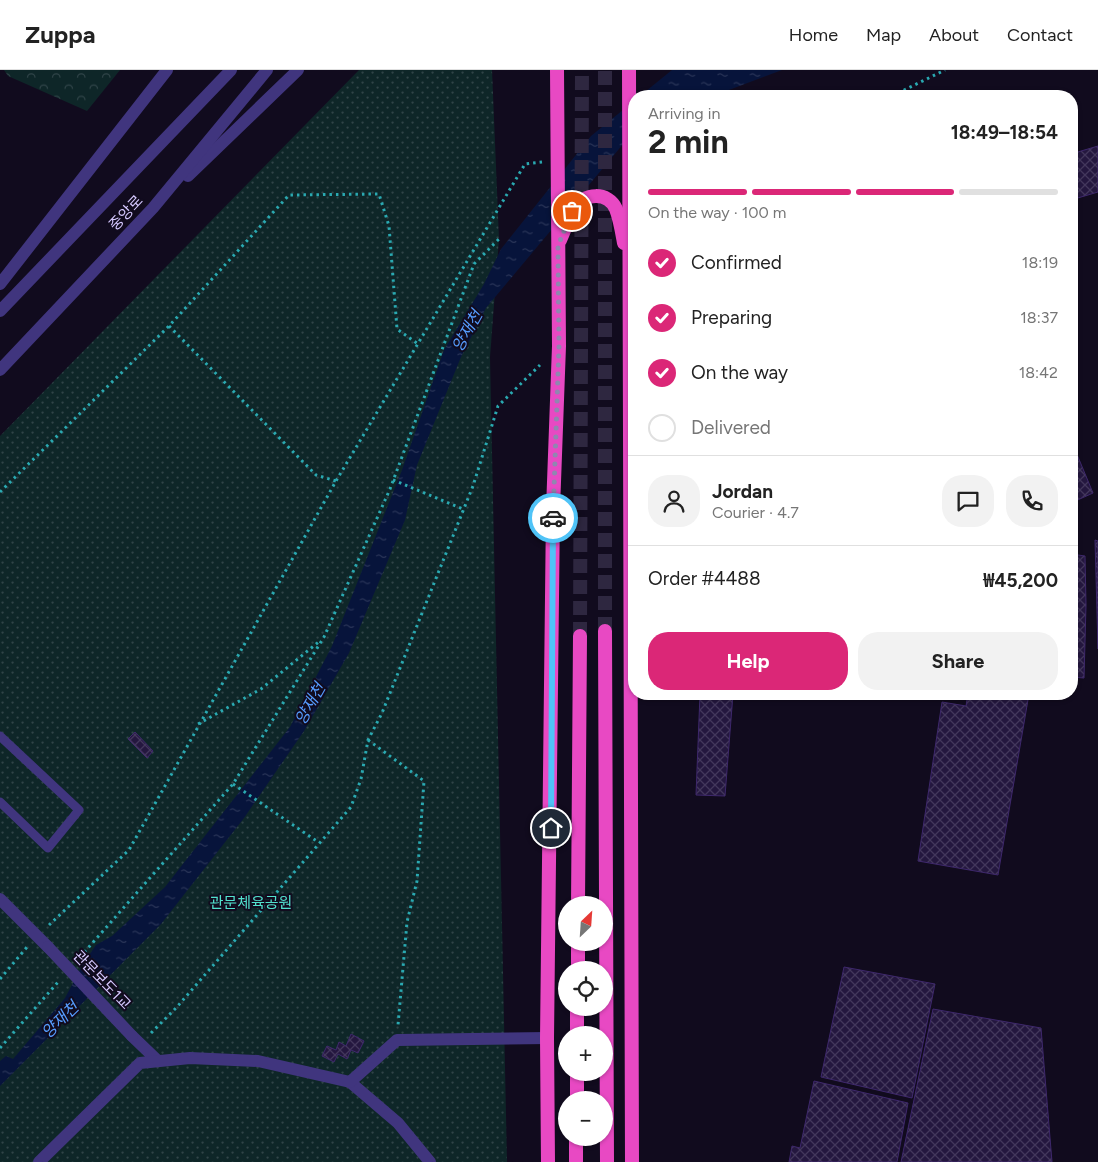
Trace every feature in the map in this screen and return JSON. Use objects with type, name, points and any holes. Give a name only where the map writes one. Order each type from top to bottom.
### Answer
[{"type":"highway","points":[[549,70],[557,97]]},
{"type":"highway","points":[[548,1162],[546,1038],[553,509],[559,346],[557,70]]},
{"type":"highway","points":[[629,70],[629,90]]},
{"type":"highway","points":[[558,246],[577,204],[589,196],[600,196],[615,207],[628,262]]},
{"type":"highway","points":[[605,631],[606,1162]]},
{"type":"highway","points":[[578,896],[580,636]]},
{"type":"highway","points":[[631,700],[632,1162]]},
{"type":"highway","points":[[576,1146],[576,1162]]},
{"type":"street","points":[[0,284],[167,70]]},
{"type":"street","name":"중앙로","points":[[0,311],[231,70]]},
{"type":"street","name":"중앙로","points":[[0,370],[153,208],[267,70]]},
{"type":"street","points":[[153,208],[298,70]]},
{"type":"street","name":"관문보도1교","points":[[0,900],[158,1061]]},
{"type":"street","points":[[350,1082],[397,1040],[546,1038]]},
{"type":"street","points":[[39,1162],[140,1063],[190,1058],[258,1061],[350,1082],[398,1123],[430,1162]]},
{"type":"lane","points":[[0,736],[79,810],[48,848],[0,802]]},
{"type":"path","points":[[904,90],[945,70]]},
{"type":"path","points":[[0,979],[37,936],[129,850],[336,481],[526,164],[558,161]]},
{"type":"path","points":[[0,492],[169,326],[289,195],[379,194],[389,226],[397,329],[418,344]]},
{"type":"path","points":[[78,960],[233,784],[324,637],[393,480],[474,264],[500,239]]},
{"type":"path","points":[[169,326],[316,475],[336,481]]},
{"type":"path","points":[[136,1040],[182,1001],[318,842],[351,807],[361,779],[368,740],[382,713],[464,509],[498,406],[559,346]]},
{"type":"path","points":[[393,480],[464,509]]},
{"type":"path","points":[[198,724],[261,689],[324,637]]},
{"type":"path","points":[[368,740],[424,780],[418,872],[407,922],[397,1040]]},
{"type":"path","points":[[233,784],[318,842]]},
{"type":"path","points":[[0,1048],[65,974]]},
{"type":"green space","points":[[4,70],[120,70],[87,111],[8,76]]},
{"type":"green space","name":"관문체육공원","points":[[359,70],[492,70],[499,239],[490,357],[507,1162],[0,1162],[0,436]]},
{"type":"water","points":[[672,70],[782,70],[729,90],[647,90]]},
{"type":"water","name":"양재천","points":[[628,106],[628,138],[486,308],[461,357],[417,465],[405,520],[349,653],[304,731],[244,818],[161,924],[0,1086],[0,1061],[6,1056],[13,1059],[65,998],[83,964],[96,945],[112,936],[165,887],[290,727],[332,646],[402,470],[444,350],[484,284],[501,249],[591,136]]},
{"type":"building","points":[[1098,146],[1098,192],[1078,198],[1078,152]]},
{"type":"building","points":[[1078,457],[1093,493],[1078,500]]},
{"type":"building","points":[[1095,540],[1098,541],[1098,649]]},
{"type":"building","points":[[1078,555],[1085,556],[1084,678],[1078,678]]},
{"type":"building","points":[[700,700],[733,700],[725,796],[696,795]]},
{"type":"building","points":[[967,700],[1028,700],[998,875],[918,861],[942,702],[966,706]]},
{"type":"building","points":[[135,732],[153,751],[147,758],[128,739]]},
{"type":"building","points":[[844,967],[935,984],[912,1098],[821,1077]]},
{"type":"building","points":[[933,1009],[1041,1028],[1052,1162],[901,1162]]},
{"type":"building","points":[[351,1034],[364,1041],[358,1053],[351,1050],[347,1059],[338,1054],[334,1062],[322,1056],[327,1046],[336,1050],[339,1042],[346,1046]]},
{"type":"building","points":[[814,1081],[908,1103],[897,1162],[789,1162],[792,1146],[800,1148]]},
{"type":"tunnel","points":[[580,636],[582,70]]},
{"type":"tunnel","points":[[605,70],[605,631]]},
{"type":"way so far","points":[[553,518],[559,346],[558,246],[572,211]]},
{"type":"route","points":[[551,828],[553,518]]}]
